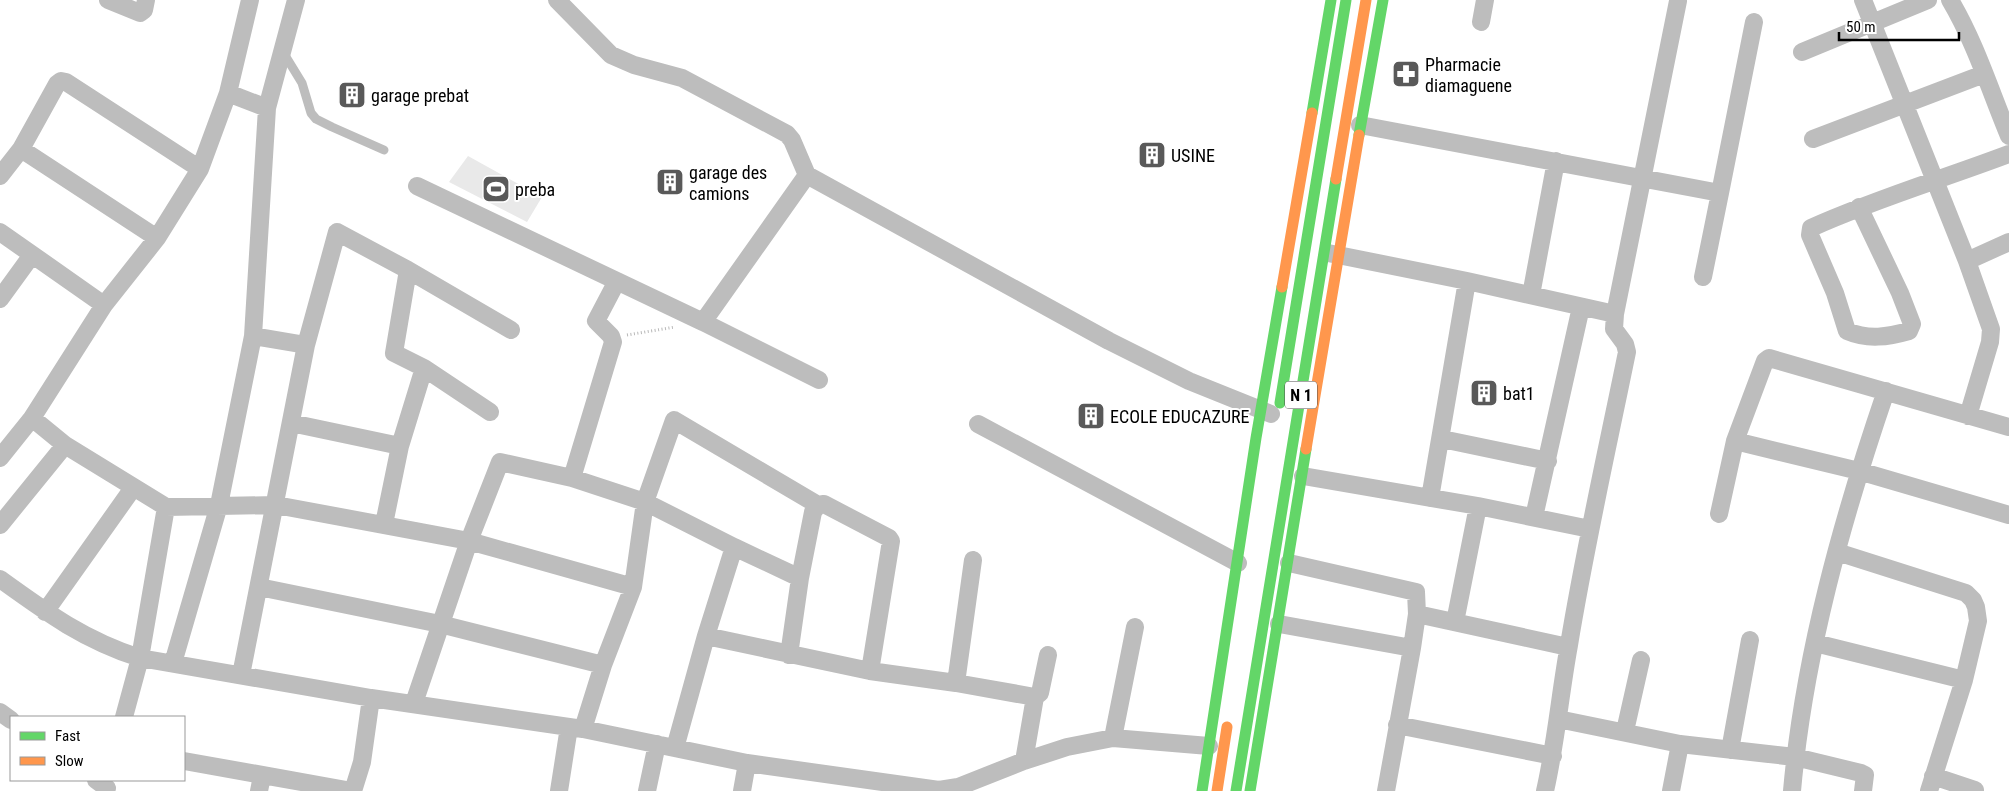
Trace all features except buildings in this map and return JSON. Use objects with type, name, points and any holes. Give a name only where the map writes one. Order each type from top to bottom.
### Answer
[{"type":"main road","points":[[1202,791],[1238,563],[1272,418],[1332,0]]},
{"type":"main road","name":"N 1","points":[[1272,418],[1346,0]]},
{"type":"main road","name":"N 1","points":[[1236,791],[1268,590],[1331,254],[1366,0]]},
{"type":"main road","points":[[1250,791],[1303,476],[1331,254],[1360,125],[1383,0]]},
{"type":"main road","points":[[1217,791],[1229,716]]},
{"type":"street","points":[[108,0],[140,13],[144,10],[146,0]]},
{"type":"street","points":[[0,458],[32,418],[104,305],[156,238],[200,169],[228,93],[250,0]]},
{"type":"street","points":[[173,663],[219,506],[253,336],[267,108],[296,0]]},
{"type":"street","points":[[557,0],[611,56],[634,65],[682,78],[787,134],[792,140],[807,175],[1109,342],[1189,381],[1272,418]]},
{"type":"street","points":[[1481,22],[1485,0]]},
{"type":"street","points":[[1545,791],[1553,756],[1568,647],[1590,529],[1627,352],[1625,344],[1614,330],[1615,314],[1678,0]]},
{"type":"street","points":[[1863,0],[1967,261],[1991,329],[1990,342],[1968,416]]},
{"type":"street","points":[[1802,52],[1928,0]]},
{"type":"street","points":[[1950,0],[1962,20],[1984,74],[2002,100],[2009,136]]},
{"type":"street","points":[[1703,276],[1754,22]]},
{"type":"street","points":[[1813,139],[1984,74]]},
{"type":"street","points":[[0,176],[21,149],[57,84],[61,81],[66,82],[200,169]]},
{"type":"street","points":[[228,93],[267,108]]},
{"type":"street","points":[[1360,125],[1720,193]]},
{"type":"street","points":[[21,149],[156,238]]},
{"type":"street","points":[[1859,206],[1900,292],[1912,324],[1909,331],[1892,336],[1872,338],[1849,333],[1845,329],[1836,293],[1809,230],[1859,206],[1934,182],[2009,154]]},
{"type":"street","points":[[1531,295],[1556,161]]},
{"type":"street","points":[[703,322],[807,175]]},
{"type":"street","points":[[417,186],[703,322],[819,380]]},
{"type":"street","points":[[0,232],[104,305]]},
{"type":"street","points":[[241,675],[306,346],[337,232],[408,270],[512,330]]},
{"type":"street","points":[[1967,261],[2009,242]]},
{"type":"street","points":[[1331,254],[1467,281],[1615,314]]},
{"type":"street","points":[[3,288],[32,255]]},
{"type":"street","points":[[408,270],[394,354],[424,368],[490,412]]},
{"type":"street","points":[[572,478],[604,374],[612,338],[596,321],[617,281]]},
{"type":"street","points":[[1430,498],[1442,439],[1467,281]]},
{"type":"street","points":[[1534,517],[1581,307]]},
{"type":"street","points":[[253,336],[306,346]]},
{"type":"street","points":[[1719,514],[1735,441],[1765,361],[1769,358],[2009,427]]},
{"type":"street","points":[[384,524],[400,446],[424,368]]},
{"type":"street","points":[[1792,791],[1795,758],[1815,643],[1859,471],[1886,391]]},
{"type":"street","points":[[32,418],[65,445],[166,507],[276,505],[469,541],[634,586]]},
{"type":"street","points":[[559,791],[576,728],[634,586],[646,502],[674,420],[818,505],[824,504],[889,538],[891,542],[870,672]]},
{"type":"street","points":[[291,423],[400,446]]},
{"type":"street","points":[[978,424],[1238,563]]},
{"type":"street","points":[[1442,439],[1548,461]]},
{"type":"street","points":[[1735,441],[1859,471],[2009,515]]},
{"type":"street","points":[[0,525],[65,445]]},
{"type":"street","points":[[414,703],[469,541],[500,462],[572,478],[646,502],[800,578]]},
{"type":"street","points":[[1303,476],[1478,506],[1590,529]]},
{"type":"street","points":[[45,612],[133,488]]},
{"type":"street","points":[[789,655],[800,578],[813,512],[818,505]]},
{"type":"street","points":[[1455,622],[1478,506]]},
{"type":"street","points":[[124,716],[140,658],[166,507]]},
{"type":"street","points":[[647,791],[666,746],[706,636],[734,547]]},
{"type":"street","points":[[1837,552],[1966,593],[1973,600],[1978,621],[1964,680],[1931,783],[1975,790]]},
{"type":"street","points":[[956,683],[973,560]]},
{"type":"street","points":[[1289,563],[1412,590],[1417,596],[1417,614],[1412,648],[1386,791]]},
{"type":"street","points":[[0,579],[45,612],[90,640],[112,650],[140,658],[371,698],[576,728],[747,763],[940,790],[958,787],[1024,761],[1067,748],[1113,738],[1209,746]]},
{"type":"street","points":[[259,588],[440,624],[603,665]]},
{"type":"street","points":[[1417,614],[1568,647]]},
{"type":"street","points":[[1279,624],[1412,648]]},
{"type":"street","points":[[1113,738],[1135,627]]},
{"type":"street","points":[[706,636],[870,672],[956,683],[1035,697]]},
{"type":"street","points":[[1730,750],[1750,640]]},
{"type":"street","points":[[1815,643],[1964,680]]},
{"type":"street","points":[[1024,761],[1035,697],[1040,693],[1048,655]]},
{"type":"street","points":[[1625,731],[1641,660]]},
{"type":"street","points":[[185,761],[261,783],[353,791],[362,762],[371,698]]},
{"type":"street","points":[[1558,719],[1625,731],[1680,744],[1795,758],[1862,773],[1866,779],[1863,791]]},
{"type":"street","points":[[1397,725],[1553,756]]},
{"type":"street","points":[[1670,791],[1680,744]]},
{"type":"street","points":[[742,791],[747,763]]},
{"type":"lane","points":[[283,52],[302,83],[311,113],[316,119],[384,150]]},
{"type":"path","points":[[612,338],[676,326]]},
{"type":"shaded area","name":"preba","points":[[468,156],[542,197],[527,222],[449,182]]},
{"type":"traffic: fast","points":[[1312,113],[1331,0]]},
{"type":"traffic: fast","points":[[1280,403],[1346,0]]},
{"type":"traffic: fast","points":[[1359,135],[1383,0]]},
{"type":"traffic: fast","points":[[1236,791],[1336,179]]},
{"type":"traffic: fast","points":[[1202,791],[1256,438],[1282,287]]},
{"type":"traffic: fast","points":[[1250,791],[1306,449]]},
{"type":"traffic: slow","points":[[1336,179],[1366,0]]},
{"type":"traffic: slow","points":[[1282,287],[1312,113]]},
{"type":"traffic: slow","points":[[1306,449],[1359,135]]},
{"type":"traffic: slow","points":[[1217,791],[1227,727]]},
{"type":"place","name":"Pharmacie diamaguene","points":[[1406,74]]},
{"type":"place","name":"garage prebat","points":[[352,95]]},
{"type":"place","name":"USINE","points":[[1152,155]]},
{"type":"place","name":"garage des camions","points":[[670,182]]},
{"type":"place","name":"preba","points":[[496,189]]},
{"type":"place","name":"bat1","points":[[1484,393]]},
{"type":"place","name":"ECOLE EDUCAZURE","points":[[1091,416]]}]
